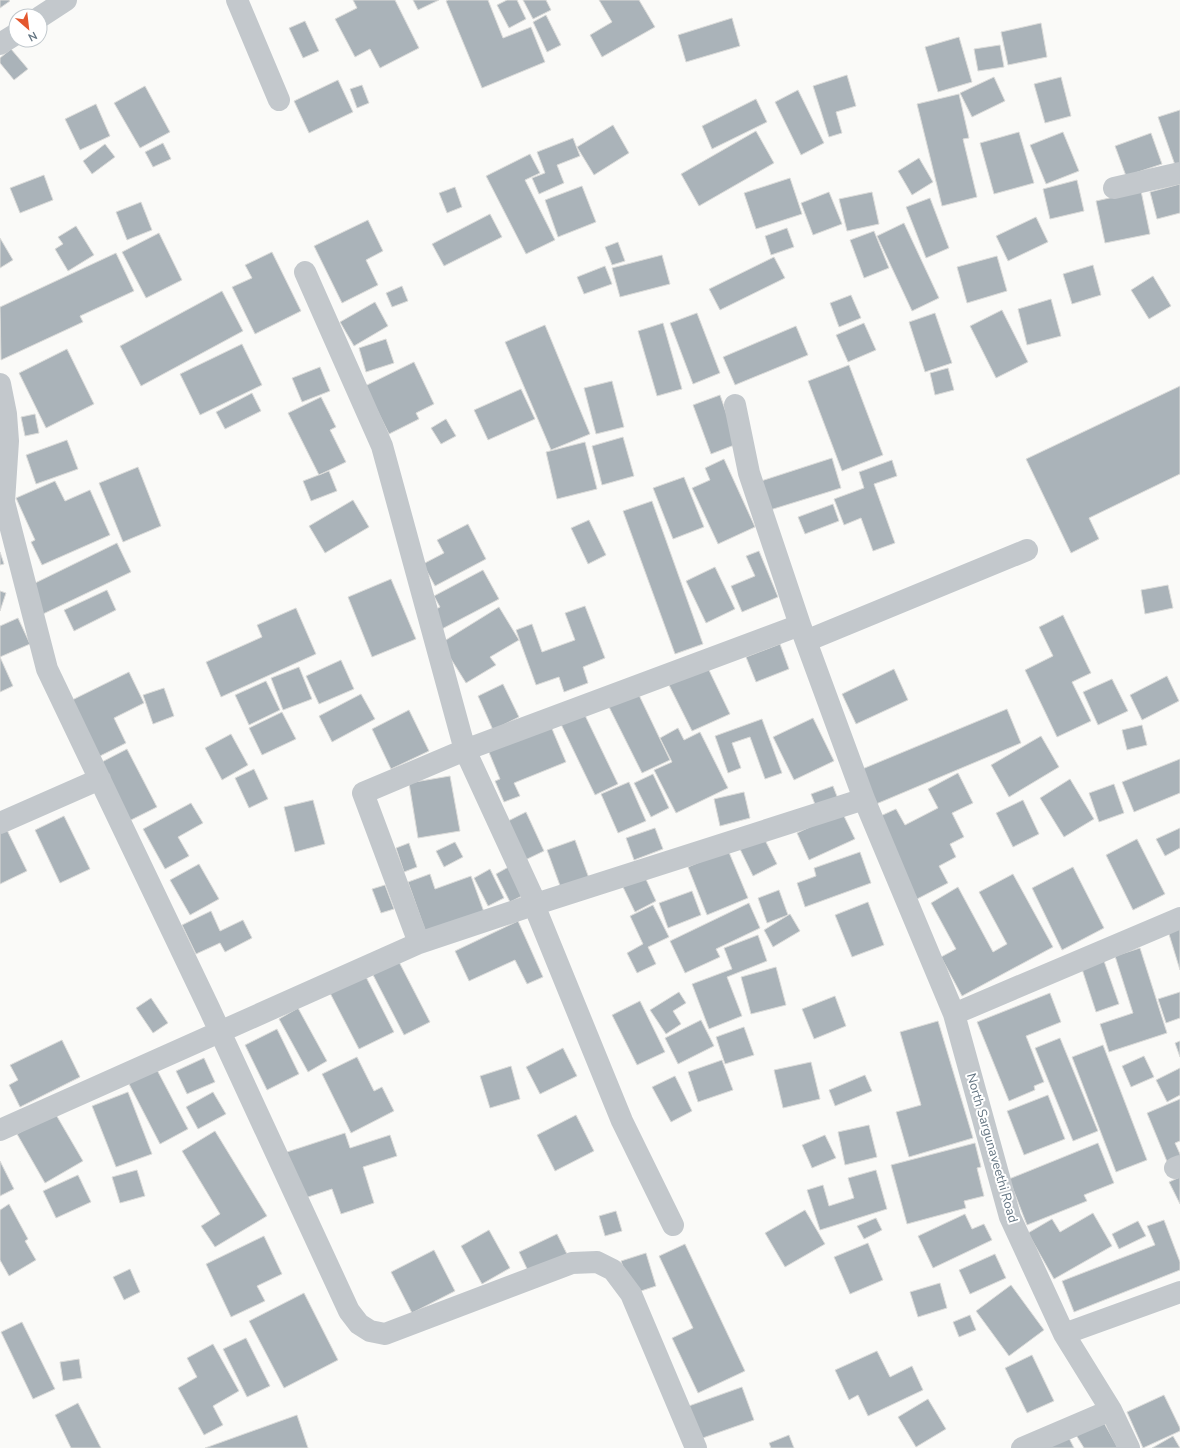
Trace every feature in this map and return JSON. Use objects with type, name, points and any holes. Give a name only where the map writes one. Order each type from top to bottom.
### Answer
[{"type":"street","points":[[48,12],[66,0]]},
{"type":"street","points":[[237,0],[279,100]]},
{"type":"street","points":[[1114,188],[1180,173]]},
{"type":"street","points":[[305,272],[382,446],[465,750],[536,904],[534,905],[622,1121],[673,1225]]},
{"type":"street","points":[[0,384],[6,414],[8,441],[2,502],[47,669],[220,1032],[349,1311],[359,1324],[370,1331],[385,1334],[572,1263],[597,1262],[613,1270],[630,1294],[696,1448]]},
{"type":"street","name":"North Sargunaveethi Road","points":[[735,405],[749,473],[803,633],[864,799],[954,1014],[1010,1217],[1064,1334],[1110,1410],[1128,1448]]},
{"type":"street","points":[[419,943],[363,793],[465,750],[803,633],[1027,550]]},
{"type":"street","points":[[0,823],[100,779]]},
{"type":"street","points":[[0,1130],[419,943],[864,799]]},
{"type":"street","points":[[954,1014],[1180,918]]},
{"type":"street","points":[[1064,1334],[1180,1292]]},
{"type":"street","points":[[1022,1448],[1110,1410]]},
{"type":"building","points":[[0,0],[9,0],[10,1],[0,8]]},
{"type":"building","points":[[353,0],[395,0],[419,48],[380,68],[370,49],[355,57],[335,19],[357,8]]},
{"type":"building","points":[[413,0],[439,0],[418,10]]},
{"type":"building","points":[[488,0],[503,38],[531,27],[545,62],[482,88],[446,1]]},
{"type":"building","points":[[507,0],[517,0],[526,19],[509,28],[497,5]]},
{"type":"building","points":[[523,0],[546,0],[551,10],[533,19]]},
{"type":"building","points":[[599,0],[639,0],[655,27],[602,57],[590,35],[612,22]]},
{"type":"building","points":[[546,15],[561,45],[547,52],[533,22]]},
{"type":"building","points":[[732,18],[740,46],[686,62],[678,35]]},
{"type":"building","points":[[305,21],[319,51],[303,58],[289,28]]},
{"type":"building","points":[[1041,23],[1047,57],[1008,65],[1001,32]]},
{"type":"building","points":[[959,37],[972,82],[938,92],[925,47]]},
{"type":"building","points":[[1000,45],[1004,67],[978,71],[974,49]]},
{"type":"building","points":[[11,49],[28,69],[14,80],[0,63],[0,58]]},
{"type":"building","points":[[847,75],[856,106],[836,112],[842,133],[829,137],[813,86]]},
{"type":"building","points":[[994,77],[1005,101],[972,117],[960,93]]},
{"type":"building","points":[[1061,77],[1071,116],[1045,123],[1034,84]]},
{"type":"building","points":[[338,80],[353,112],[309,133],[294,101]]},
{"type":"building","points":[[362,85],[369,103],[357,108],[350,89]]},
{"type":"building","points":[[145,86],[170,132],[140,148],[114,103]]},
{"type":"building","points":[[798,90],[824,143],[801,155],[775,102]]},
{"type":"building","points":[[959,94],[969,138],[963,139],[977,197],[942,206],[917,104]]},
{"type":"building","points":[[756,99],[767,122],[712,149],[702,126]]},
{"type":"building","points":[[96,104],[110,136],[80,150],[65,119]]},
{"type":"building","points":[[1180,110],[1180,163],[1175,165],[1158,117]]},
{"type":"building","points":[[613,125],[629,153],[594,175],[577,147]]},
{"type":"building","points":[[756,131],[774,163],[699,206],[681,174]]},
{"type":"building","points":[[1019,132],[1034,183],[994,194],[980,143]]},
{"type":"building","points":[[1063,132],[1079,171],[1046,184],[1030,145]]},
{"type":"building","points":[[1151,133],[1162,164],[1126,176],[1115,146]]},
{"type":"building","points":[[573,138],[580,156],[557,165],[564,183],[539,194],[532,178],[545,173],[537,152]]},
{"type":"building","points":[[163,143],[171,159],[153,167],[145,152]]},
{"type":"building","points":[[105,144],[115,157],[92,174],[83,161]]},
{"type":"building","points":[[530,154],[540,173],[525,180],[555,240],[526,254],[486,176]]},
{"type":"building","points":[[919,158],[933,182],[912,195],[898,171]]},
{"type":"building","points":[[44,175],[53,200],[20,213],[10,188]]},
{"type":"building","points":[[790,178],[802,214],[756,229],[744,193]]},
{"type":"building","points":[[1077,180],[1084,211],[1050,219],[1043,189]]},
{"type":"building","points":[[1180,184],[1180,213],[1157,219],[1150,192]]},
{"type":"building","points":[[582,186],[596,222],[558,237],[545,200]]},
{"type":"building","points":[[455,187],[462,207],[447,213],[439,193]]},
{"type":"building","points":[[1141,191],[1150,234],[1105,243],[1096,201]]},
{"type":"building","points":[[829,192],[842,224],[813,235],[801,203]]},
{"type":"building","points":[[872,192],[879,224],[847,231],[839,199]]},
{"type":"building","points":[[930,198],[949,248],[926,258],[906,207]]},
{"type":"building","points":[[141,202],[152,230],[127,240],[116,212]]},
{"type":"building","points":[[490,214],[502,237],[444,266],[432,244]]},
{"type":"building","points":[[1036,217],[1048,242],[1008,261],[996,236]]},
{"type":"building","points":[[368,220],[383,251],[366,260],[378,285],[342,303],[314,246]]},
{"type":"building","points":[[904,223],[939,298],[912,311],[877,236]]},
{"type":"building","points":[[76,226],[94,255],[68,271],[55,249],[63,244],[58,237]]},
{"type":"building","points":[[787,228],[794,247],[771,255],[765,236]]},
{"type":"building","points":[[874,231],[889,268],[864,278],[850,240]]},
{"type":"building","points":[[159,233],[182,280],[146,298],[122,252]]},
{"type":"building","points":[[0,238],[13,260],[0,268]]},
{"type":"building","points":[[618,242],[625,261],[612,265],[605,247]]},
{"type":"building","points":[[272,252],[301,311],[255,334],[232,287],[252,278],[245,265]]},
{"type":"building","points":[[116,253],[134,291],[80,316],[83,322],[1,360],[0,307]]},
{"type":"building","points":[[662,255],[670,284],[620,297],[612,268]]},
{"type":"building","points":[[997,256],[1007,291],[967,303],[957,267]]},
{"type":"building","points":[[774,257],[785,278],[720,310],[709,289]]},
{"type":"building","points":[[1093,265],[1101,295],[1072,304],[1063,274]]},
{"type":"building","points":[[605,266],[612,284],[584,294],[577,277]]},
{"type":"building","points":[[1153,276],[1171,306],[1149,319],[1131,290]]},
{"type":"building","points":[[402,286],[408,301],[392,307],[386,293]]},
{"type":"building","points":[[222,291],[243,331],[141,386],[120,346]]},
{"type":"building","points":[[851,295],[861,318],[839,327],[830,303]]},
{"type":"building","points":[[1051,299],[1061,336],[1027,345],[1018,309]]},
{"type":"building","points":[[375,302],[388,326],[354,346],[340,322]]},
{"type":"building","points":[[1002,310],[1028,362],[996,378],[970,326]]},
{"type":"building","points":[[697,313],[720,373],[693,384],[670,323]]},
{"type":"building","points":[[935,313],[952,363],[925,372],[909,322]]},
{"type":"building","points":[[663,323],[682,389],[657,396],[638,331]]},
{"type":"building","points":[[864,323],[876,350],[848,362],[836,335]]},
{"type":"building","points":[[545,325],[590,434],[551,450],[505,342]]},
{"type":"building","points":[[796,326],[808,355],[735,385],[723,357]]},
{"type":"building","points":[[386,339],[394,363],[366,372],[359,348]]},
{"type":"building","points":[[242,344],[262,385],[200,415],[180,374]]},
{"type":"building","points":[[67,349],[94,404],[46,428],[19,373]]},
{"type":"building","points":[[414,362],[434,404],[416,413],[419,419],[389,434],[365,386]]},
{"type":"building","points":[[849,365],[883,455],[842,471],[808,381]]},
{"type":"building","points":[[320,367],[330,391],[302,402],[292,378]]},
{"type":"building","points":[[948,368],[954,390],[935,395],[930,373]]},
{"type":"building","points":[[612,381],[624,427],[596,434],[584,388]]},
{"type":"building","points":[[1180,386],[1180,474],[1089,518],[1099,539],[1071,553],[1026,459]]},
{"type":"building","points":[[521,389],[535,419],[488,440],[474,410]]},
{"type":"building","points":[[252,393],[261,411],[225,429],[216,412]]},
{"type":"building","points":[[720,395],[737,444],[711,454],[693,405]]},
{"type":"building","points":[[321,397],[336,427],[330,430],[346,462],[319,475],[288,413]]},
{"type":"building","points":[[35,414],[39,433],[25,436],[21,417]]},
{"type":"building","points":[[446,419],[456,436],[441,444],[431,428]]},
{"type":"building","points":[[623,437],[634,476],[602,485],[592,446]]},
{"type":"building","points":[[67,440],[78,469],[36,484],[26,455]]},
{"type":"building","points":[[585,442],[597,489],[557,499],[546,452]]},
{"type":"building","points":[[832,458],[841,488],[770,510],[761,481]]},
{"type":"building","points":[[724,459],[755,527],[718,544],[692,488],[710,480],[705,468]]},
{"type":"building","points":[[892,460],[897,476],[874,484],[895,543],[873,551],[861,518],[844,525],[834,499],[864,488],[859,472]]},
{"type":"building","points":[[138,467],[161,526],[123,542],[99,483]]},
{"type":"building","points":[[329,471],[337,491],[311,501],[303,481]]},
{"type":"building","points":[[684,477],[704,527],[673,539],[653,488]]},
{"type":"building","points":[[55,481],[65,501],[90,490],[110,535],[42,565],[31,542],[35,540],[16,498]]},
{"type":"building","points":[[353,500],[369,527],[325,553],[309,526]]},
{"type":"building","points":[[652,501],[703,644],[675,654],[623,511]]},
{"type":"building","points":[[833,504],[839,521],[805,534],[798,517]]},
{"type":"building","points":[[589,520],[606,555],[588,564],[571,528]]},
{"type":"building","points":[[468,524],[486,559],[435,586],[423,564],[444,553],[437,540]]},
{"type":"building","points":[[117,543],[131,572],[43,614],[29,586]]},
{"type":"building","points":[[759,551],[778,597],[742,612],[731,586],[755,576],[746,556]]},
{"type":"building","points":[[0,552],[4,564],[0,565]]},
{"type":"building","points":[[715,567],[735,609],[706,623],[686,581]]},
{"type":"building","points":[[483,570],[499,599],[440,630],[431,612],[440,607],[434,596]]},
{"type":"building","points":[[391,579],[416,639],[372,657],[348,597]]},
{"type":"building","points":[[1168,585],[1173,608],[1145,614],[1141,590]]},
{"type":"building","points":[[107,590],[116,610],[74,631],[64,610]]},
{"type":"building","points":[[0,591],[6,593],[0,611]]},
{"type":"building","points":[[585,606],[605,658],[583,667],[588,683],[564,692],[559,677],[536,685],[516,630],[532,624],[542,652],[575,640],[565,613]]},
{"type":"building","points":[[499,607],[519,640],[490,657],[496,665],[466,683],[441,643]]},
{"type":"building","points":[[296,608],[316,654],[221,697],[206,662],[262,637],[257,625]]},
{"type":"building","points":[[1063,615],[1091,673],[1072,682],[1091,721],[1057,737],[1025,670],[1053,656],[1039,627]]},
{"type":"building","points":[[18,618],[30,644],[0,657],[0,626]]},
{"type":"building","points":[[780,644],[789,669],[756,682],[746,657]]},
{"type":"building","points":[[0,657],[13,686],[0,692]]},
{"type":"building","points":[[341,660],[354,689],[319,704],[306,676]]},
{"type":"building","points":[[707,666],[730,714],[692,731],[669,685]]},
{"type":"building","points":[[299,667],[312,699],[283,710],[271,678]]},
{"type":"building","points":[[894,669],[908,700],[856,724],[842,694]]},
{"type":"building","points":[[129,672],[144,703],[114,718],[126,743],[94,759],[66,703]]},
{"type":"building","points":[[1167,676],[1179,701],[1142,720],[1130,695]]},
{"type":"building","points":[[1112,679],[1128,711],[1098,725],[1083,692]]},
{"type":"building","points":[[266,681],[280,710],[249,725],[235,695]]},
{"type":"building","points":[[503,684],[519,717],[493,730],[478,696]]},
{"type":"building","points":[[164,688],[174,716],[153,724],[143,695]]},
{"type":"building","points":[[637,691],[670,760],[642,773],[608,705]]},
{"type":"building","points":[[361,694],[375,719],[332,742],[319,716]]},
{"type":"building","points":[[581,707],[618,784],[595,795],[558,718]]},
{"type":"building","points":[[1007,709],[1021,743],[869,807],[855,772]]},
{"type":"building","points":[[409,710],[429,751],[391,769],[372,729]]},
{"type":"building","points":[[282,712],[296,739],[262,755],[249,728]]},
{"type":"building","points":[[813,718],[834,761],[794,780],[773,737]]},
{"type":"building","points":[[762,719],[782,773],[765,779],[750,737],[732,743],[741,768],[728,773],[715,736]]},
{"type":"building","points":[[550,724],[566,762],[514,783],[520,796],[504,802],[495,781],[500,779],[488,750]]},
{"type":"building","points":[[1142,725],[1147,745],[1127,750],[1122,730]]},
{"type":"building","points":[[678,728],[684,740],[700,732],[728,788],[676,813],[654,770],[672,762],[660,738]]},
{"type":"building","points":[[231,734],[248,765],[222,780],[205,748]]},
{"type":"building","points":[[1041,736],[1059,767],[1009,797],[991,765]]},
{"type":"building","points":[[127,749],[157,807],[127,822],[98,764]]},
{"type":"building","points":[[1180,759],[1180,793],[1134,812],[1122,782]]},
{"type":"building","points":[[254,769],[268,799],[249,808],[235,778]]},
{"type":"building","points":[[958,773],[973,803],[952,813],[964,837],[950,844],[956,857],[939,866],[948,883],[917,899],[876,818],[896,809],[905,825],[938,808],[928,789]]},
{"type":"building","points":[[653,774],[669,808],[651,817],[634,783]]},
{"type":"building","points":[[450,776],[460,831],[418,838],[409,783]]},
{"type":"building","points":[[1070,779],[1094,819],[1064,837],[1040,798]]},
{"type":"building","points":[[629,782],[646,821],[618,833],[601,794]]},
{"type":"building","points":[[1114,784],[1124,813],[1099,822],[1089,793]]},
{"type":"building","points":[[833,786],[840,804],[818,812],[811,794]]},
{"type":"building","points":[[744,792],[750,818],[720,826],[714,799]]},
{"type":"building","points":[[313,800],[325,844],[295,852],[284,807]]},
{"type":"building","points":[[1023,800],[1039,834],[1013,847],[996,813]]},
{"type":"building","points":[[191,803],[203,823],[178,837],[189,856],[165,869],[143,829]]},
{"type":"building","points":[[526,812],[544,851],[523,861],[504,823]]},
{"type":"building","points":[[842,812],[855,839],[809,860],[797,833]]},
{"type":"building","points":[[64,816],[90,869],[60,883],[35,830]]},
{"type":"building","points":[[6,828],[27,871],[0,884],[0,831]]},
{"type":"building","points":[[655,828],[663,849],[634,860],[626,838]]},
{"type":"building","points":[[1180,828],[1180,848],[1165,856],[1156,839]]},
{"type":"building","points":[[763,836],[777,864],[753,876],[739,847]]},
{"type":"building","points":[[1137,839],[1165,894],[1133,910],[1106,855]]},
{"type":"building","points":[[575,840],[590,881],[562,891],[547,850]]},
{"type":"building","points":[[455,842],[463,857],[444,867],[436,851]]},
{"type":"building","points":[[409,843],[417,867],[404,872],[396,848]]},
{"type":"building","points":[[728,850],[748,898],[707,915],[688,867]]},
{"type":"building","points":[[860,852],[871,883],[805,907],[797,883],[816,876],[814,868]]},
{"type":"building","points":[[199,864],[219,899],[190,915],[170,880]]},
{"type":"building","points":[[512,865],[526,894],[510,902],[496,874]]},
{"type":"building","points":[[1073,867],[1104,928],[1062,950],[1032,888]]},
{"type":"building","points":[[490,869],[504,898],[488,906],[474,878]]},
{"type":"building","points":[[430,874],[435,889],[471,876],[484,912],[426,933],[408,882]]},
{"type":"building","points":[[1013,874],[1053,947],[962,996],[941,957],[956,949],[931,903],[958,887],[993,952],[1007,944],[979,892]]},
{"type":"building","points":[[644,875],[656,901],[635,912],[622,885]]},
{"type":"building","points":[[385,885],[394,909],[381,913],[372,889]]},
{"type":"building","points":[[779,890],[788,915],[767,923],[758,898]]},
{"type":"building","points":[[692,891],[701,915],[668,928],[659,903]]},
{"type":"building","points":[[868,902],[884,945],[852,957],[835,915]]},
{"type":"building","points":[[749,903],[760,928],[716,949],[720,957],[685,973],[670,941]]},
{"type":"building","points":[[653,905],[669,937],[648,947],[656,964],[637,973],[627,953],[643,944],[630,916]]},
{"type":"building","points":[[211,911],[220,931],[243,920],[252,938],[225,952],[220,943],[196,954],[182,925]]},
{"type":"building","points":[[790,914],[800,931],[773,947],[764,930]]},
{"type":"building","points":[[518,921],[543,977],[527,984],[515,960],[469,981],[455,951]]},
{"type":"building","points":[[1180,927],[1180,970],[1168,931]]},
{"type":"building","points":[[758,935],[767,961],[727,977],[742,1016],[709,1029],[692,984],[732,969],[724,948]]},
{"type":"building","points":[[1140,948],[1167,1033],[1109,1052],[1100,1024],[1133,1013],[1115,956]]},
{"type":"building","points":[[397,958],[430,1022],[404,1035],[371,971]]},
{"type":"building","points":[[1104,961],[1119,1004],[1096,1012],[1082,969]]},
{"type":"building","points":[[776,967],[786,1005],[751,1014],[741,977]]},
{"type":"building","points":[[365,975],[394,1032],[359,1049],[330,993]]},
{"type":"building","points":[[679,992],[686,1003],[673,1011],[681,1024],[666,1034],[650,1010]]},
{"type":"building","points":[[1180,992],[1180,1018],[1166,1023],[1158,999]]},
{"type":"building","points":[[1050,993],[1061,1022],[1026,1036],[1044,1082],[1034,1086],[1035,1090],[1009,1101],[977,1022]]},
{"type":"building","points":[[835,996],[846,1026],[814,1039],[802,1009]]},
{"type":"building","points":[[151,998],[168,1023],[153,1033],[136,1008]]},
{"type":"building","points":[[640,1001],[665,1052],[637,1065],[612,1015]]},
{"type":"building","points":[[298,1008],[327,1061],[308,1072],[279,1019]]},
{"type":"building","points":[[701,1020],[714,1046],[678,1064],[665,1038]]},
{"type":"building","points":[[938,1021],[973,1138],[909,1157],[896,1112],[921,1105],[900,1032]]},
{"type":"building","points":[[744,1027],[754,1055],[725,1064],[716,1037]]},
{"type":"building","points":[[277,1029],[299,1074],[267,1090],[245,1045]]},
{"type":"building","points":[[1060,1038],[1098,1131],[1073,1141],[1035,1048]]},
{"type":"building","points":[[62,1040],[80,1077],[20,1107],[9,1085],[18,1080],[10,1065]]},
{"type":"building","points":[[1180,1041],[1180,1057],[1175,1043]]},
{"type":"building","points":[[1103,1045],[1147,1160],[1116,1172],[1072,1057]]},
{"type":"building","points":[[563,1048],[577,1076],[540,1094],[526,1067]]},
{"type":"building","points":[[1144,1056],[1154,1077],[1131,1087],[1122,1066]]},
{"type":"building","points":[[357,1057],[374,1091],[382,1087],[394,1111],[351,1133],[322,1074]]},
{"type":"building","points":[[204,1058],[215,1082],[187,1094],[176,1071]]},
{"type":"building","points":[[722,1060],[733,1090],[698,1102],[688,1072]]},
{"type":"building","points":[[811,1062],[820,1099],[783,1108],[774,1070]]},
{"type":"building","points":[[511,1066],[520,1099],[490,1108],[480,1076]]},
{"type":"building","points":[[156,1068],[188,1129],[160,1144],[128,1082]]},
{"type":"building","points":[[1180,1068],[1180,1095],[1167,1102],[1156,1080]]},
{"type":"building","points":[[865,1075],[872,1091],[835,1106],[829,1090]]},
{"type":"building","points":[[675,1076],[692,1111],[671,1122],[652,1087]]},
{"type":"building","points":[[128,1092],[152,1154],[116,1167],[92,1106]]},
{"type":"building","points":[[213,1092],[226,1114],[198,1129],[186,1107]]},
{"type":"building","points":[[1048,1095],[1065,1139],[1024,1155],[1007,1111]]},
{"type":"building","points":[[1180,1099],[1180,1141],[1175,1143],[1180,1154],[1180,1160],[1168,1164],[1147,1113]]},
{"type":"building","points":[[55,1113],[83,1161],[45,1183],[17,1134]]},
{"type":"building","points":[[576,1115],[594,1151],[555,1171],[537,1135]]},
{"type":"building","points":[[869,1125],[877,1157],[845,1165],[838,1132]]},
{"type":"building","points":[[215,1131],[267,1216],[215,1247],[201,1226],[220,1214],[182,1151]]},
{"type":"building","points":[[345,1133],[350,1148],[390,1135],[397,1156],[363,1167],[374,1203],[341,1214],[332,1189],[299,1200],[284,1153]]},
{"type":"building","points":[[825,1135],[836,1158],[812,1168],[802,1145]]},
{"type":"building","points":[[975,1143],[981,1167],[977,1168],[984,1196],[964,1201],[966,1208],[907,1224],[891,1165]]},
{"type":"building","points":[[1098,1143],[1114,1183],[1084,1195],[1087,1201],[1027,1225],[1009,1179]]},
{"type":"building","points":[[0,1161],[14,1189],[0,1196]]},
{"type":"building","points":[[137,1170],[145,1196],[120,1203],[112,1177]]},
{"type":"building","points":[[876,1170],[887,1209],[820,1230],[807,1190],[823,1185],[829,1206],[854,1198],[848,1178]]},
{"type":"building","points":[[78,1175],[91,1202],[56,1218],[43,1191]]},
{"type":"building","points":[[1180,1177],[1180,1204],[1169,1182]]},
{"type":"building","points":[[9,1204],[28,1239],[25,1241],[36,1260],[9,1276],[0,1260],[0,1210]]},
{"type":"building","points":[[805,1210],[825,1244],[785,1267],[765,1233]]},
{"type":"building","points":[[616,1211],[622,1231],[605,1236],[599,1216]]},
{"type":"building","points":[[1093,1213],[1112,1246],[1054,1279],[1028,1233],[1052,1219],[1060,1232]]},
{"type":"building","points":[[965,1214],[972,1229],[984,1224],[992,1240],[933,1268],[918,1236]]},
{"type":"building","points":[[876,1218],[882,1230],[864,1239],[857,1226]]},
{"type":"building","points":[[1164,1220],[1180,1262],[1180,1270],[1074,1312],[1062,1281],[1155,1245],[1147,1226]]},
{"type":"building","points":[[1138,1221],[1146,1236],[1119,1249],[1112,1234]]},
{"type":"building","points":[[489,1230],[510,1268],[482,1284],[461,1246]]},
{"type":"building","points":[[557,1234],[567,1254],[529,1273],[519,1252]]},
{"type":"building","points":[[264,1236],[282,1274],[257,1286],[265,1301],[231,1317],[206,1264]]},
{"type":"building","points":[[868,1243],[883,1280],[850,1294],[834,1257]]},
{"type":"building","points":[[685,1244],[745,1371],[698,1393],[672,1338],[693,1328],[659,1256]]},
{"type":"building","points":[[434,1250],[455,1291],[412,1313],[391,1272]]},
{"type":"building","points":[[646,1253],[656,1286],[632,1294],[621,1261]]},
{"type":"building","points":[[995,1254],[1006,1278],[970,1294],[959,1270]]},
{"type":"building","points":[[130,1269],[140,1292],[124,1300],[113,1277]]},
{"type":"building","points":[[940,1283],[947,1308],[918,1317],[910,1292]]},
{"type":"building","points":[[1011,1285],[1044,1330],[1009,1356],[976,1311]]},
{"type":"building","points":[[304,1293],[338,1360],[284,1388],[249,1321]]},
{"type":"building","points":[[970,1315],[976,1330],[959,1337],[953,1322]]},
{"type":"building","points":[[22,1322],[55,1389],[33,1399],[1,1332]]},
{"type":"building","points":[[246,1338],[270,1386],[247,1397],[223,1349]]},
{"type":"building","points":[[213,1344],[239,1391],[213,1406],[223,1425],[204,1435],[178,1388],[197,1377],[187,1358]]},
{"type":"building","points":[[877,1351],[890,1377],[912,1366],[923,1390],[868,1416],[858,1395],[849,1400],[835,1370]]},
{"type":"building","points":[[1032,1355],[1054,1401],[1027,1413],[1005,1368]]},
{"type":"building","points":[[79,1359],[82,1378],[63,1381],[60,1362]]},
{"type":"building","points":[[742,1387],[754,1420],[697,1440],[686,1407]]},
{"type":"building","points":[[1164,1395],[1180,1428],[1180,1431],[1143,1448],[1127,1412]]},
{"type":"building","points":[[928,1399],[946,1429],[916,1447],[898,1417]]},
{"type":"building","points":[[78,1403],[101,1448],[71,1448],[55,1415]]},
{"type":"building","points":[[297,1415],[308,1448],[205,1448]]},
{"type":"building","points":[[1103,1421],[1118,1448],[1084,1448],[1076,1435]]},
{"type":"building","points":[[789,1435],[794,1448],[771,1448],[769,1443]]},
{"type":"building","points":[[1068,1436],[1074,1448],[1044,1448]]},
{"type":"building","points":[[1173,1436],[1180,1448],[1152,1448]]}]
